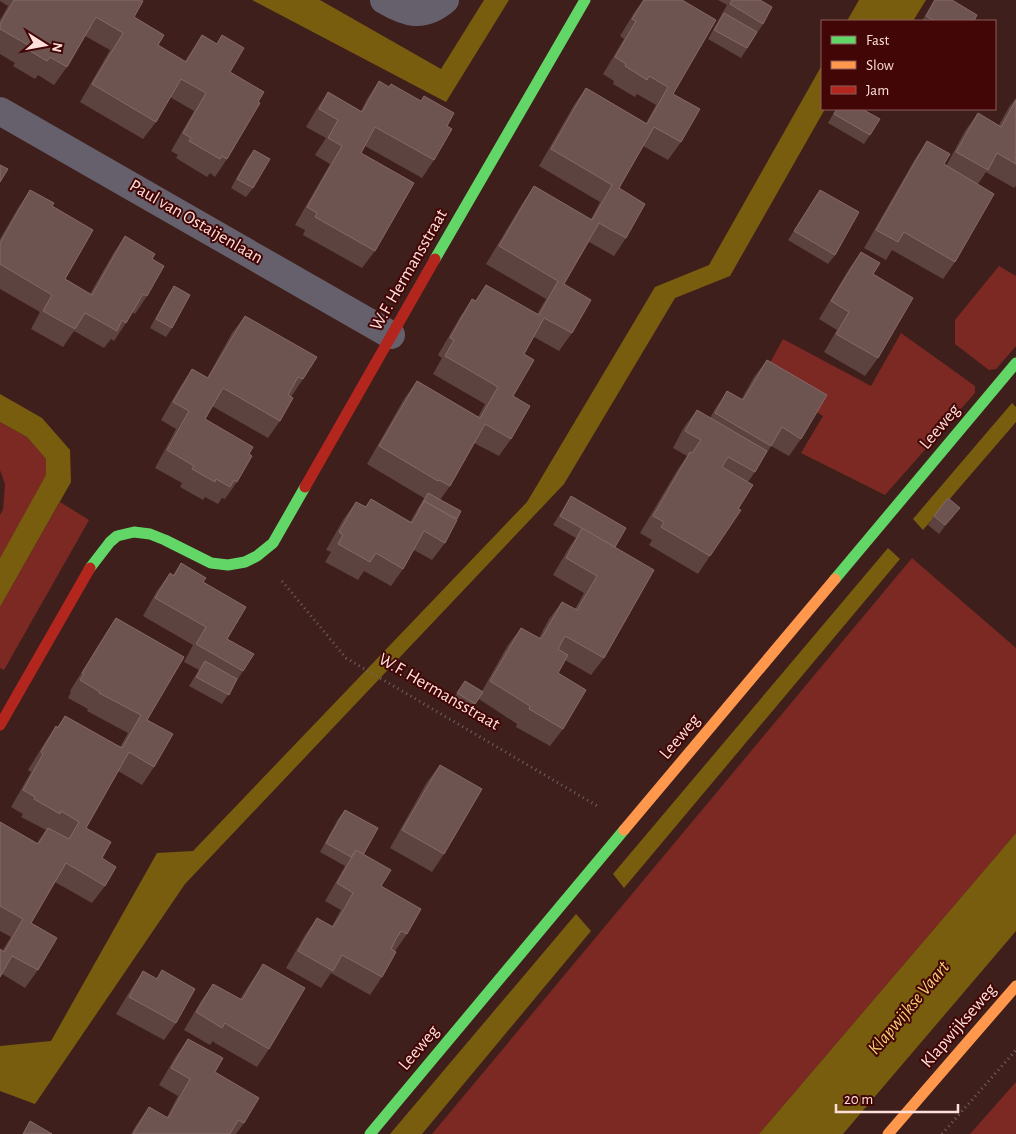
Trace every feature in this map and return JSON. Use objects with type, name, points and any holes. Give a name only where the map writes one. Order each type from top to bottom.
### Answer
[{"type":"street","points":[[384,0],[402,11],[420,12],[434,9],[444,0]]},
{"type":"street","name":"W.F. Hermansstraat","points":[[0,725],[88,572],[115,537],[136,532],[150,534],[163,538],[208,563],[236,564],[246,562],[260,554],[273,543],[585,0]]},
{"type":"street","name":"Paul van Ostaijenlaan","points":[[0,111],[391,335]]},
{"type":"street","name":"Leeweg","points":[[370,1134],[1016,363]]},
{"type":"street","name":"Klapwijkseweg","points":[[888,1134],[1016,986]]},
{"type":"path","name":"W.F. Hermansstraat","points":[[260,554],[346,658],[630,824]]},
{"type":"path","points":[[942,1134],[1016,1050]]},
{"type":"shaded area","points":[[999,266],[1016,276],[1016,346],[996,369],[989,370],[955,344],[955,320]]},
{"type":"shaded area","points":[[901,333],[975,386],[975,393],[885,495],[801,453],[823,416],[761,379],[783,339],[871,386]]},
{"type":"shaded area","points":[[0,422],[27,437],[46,459],[46,476],[0,558],[0,515],[3,510],[5,484],[0,470]]},
{"type":"shaded area","points":[[60,502],[89,520],[4,670],[0,668],[0,607]]},
{"type":"shaded area","points":[[912,558],[1016,648],[1016,833],[759,1134],[432,1134]]},
{"type":"shaded area","points":[[1016,1082],[1016,1134],[970,1134]]},
{"type":"water","points":[[252,0],[320,0],[441,69],[484,0],[509,0],[446,102]]},
{"type":"water","points":[[859,0],[926,0],[914,20],[848,20]]},
{"type":"water","points":[[821,67],[821,110],[824,110],[730,276],[675,298],[564,484],[185,884],[35,1104],[0,1091],[0,1046],[51,1041],[157,853],[193,851],[527,502],[655,287],[709,265]]},
{"type":"water","points":[[0,394],[42,418],[70,450],[71,482],[0,607],[0,558],[46,475],[46,459],[27,437],[0,422]]},
{"type":"water","points":[[1012,403],[1016,407],[1016,422],[923,530],[913,519]]},
{"type":"water","points":[[888,548],[900,559],[624,888],[613,874]]},
{"type":"water","name":"Klapwijkse Vaart","points":[[1016,833],[1016,931],[843,1134],[759,1134]]},
{"type":"water","points":[[576,914],[591,931],[422,1134],[390,1134]]},
{"type":"building","points":[[14,0],[141,0],[143,1],[134,17],[164,35],[158,45],[186,62],[202,35],[217,44],[222,35],[244,48],[230,72],[264,92],[258,102],[260,103],[227,159],[222,156],[220,159],[189,141],[191,138],[183,133],[206,93],[181,79],[156,122],[92,84],[123,33],[96,17],[67,67],[50,57],[47,61],[25,48],[28,45],[0,29],[0,24]]},
{"type":"building","points":[[644,0],[682,0],[716,20],[673,94],[700,109],[681,142],[654,127],[619,188],[645,204],[626,238],[599,223],[564,284],[591,300],[572,333],[544,318],[524,354],[534,360],[513,396],[530,406],[511,439],[485,424],[450,486],[438,481],[379,446],[417,381],[480,418],[498,387],[445,356],[454,340],[450,338],[472,299],[476,301],[486,285],[539,315],[558,281],[499,246],[534,186],[592,220],[612,185],[551,149],[586,88],[647,124],[668,87],[649,76],[647,80],[615,57],[636,21],[632,19]]},
{"type":"building","points":[[732,0],[760,0],[772,7],[763,24],[730,4]]},
{"type":"building","points":[[935,0],[952,0],[977,15],[974,20],[933,20],[926,16]]},
{"type":"building","points":[[724,13],[757,32],[747,48],[714,30]]},
{"type":"building","points":[[379,81],[389,87],[391,84],[421,101],[424,96],[454,113],[447,126],[452,129],[434,160],[375,127],[361,153],[414,183],[375,251],[315,217],[317,213],[307,207],[342,146],[328,138],[338,120],[319,109],[328,92],[362,112]]},
{"type":"building","points":[[1016,100],[1016,164],[997,153],[988,170],[956,152],[978,113],[1001,127]]},
{"type":"building","points":[[836,110],[864,110],[880,119],[870,135],[834,114]]},
{"type":"building","points":[[927,141],[950,154],[944,164],[994,194],[955,262],[904,232],[898,242],[876,230]]},
{"type":"building","points":[[254,150],[270,159],[253,188],[237,179]]},
{"type":"building","points":[[0,165],[8,169],[0,182]]},
{"type":"building","points":[[30,190],[54,203],[52,206],[93,230],[65,279],[92,295],[125,236],[155,254],[152,259],[164,266],[147,296],[143,294],[126,323],[122,320],[117,331],[85,313],[75,329],[43,311],[52,295],[0,264],[0,243]]},
{"type":"building","points":[[820,190],[859,212],[835,255],[794,231]]},
{"type":"building","points":[[861,252],[880,263],[873,274],[913,298],[878,358],[836,334],[849,312],[831,301]]},
{"type":"building","points":[[174,286],[190,295],[172,328],[156,319]]},
{"type":"building","points":[[245,316],[317,357],[303,379],[298,377],[288,395],[293,398],[280,421],[223,388],[205,419],[253,447],[249,454],[252,456],[237,482],[234,480],[230,487],[216,479],[215,482],[192,469],[194,466],[167,450],[189,411],[173,402],[192,369],[208,378]]},
{"type":"building","points":[[767,360],[827,395],[801,439],[782,427],[771,446],[715,413],[727,391],[743,400]]},
{"type":"building","points":[[697,410],[767,451],[755,472],[728,457],[722,467],[753,485],[738,509],[741,510],[710,556],[661,527],[664,522],[653,516],[690,452],[692,453],[701,440],[685,431]]},
{"type":"building","points":[[428,493],[461,511],[457,519],[424,501],[419,510]]},
{"type":"building","points":[[571,496],[626,528],[615,547],[560,516]]},
{"type":"building","points":[[948,498],[960,508],[945,525],[934,516]]},
{"type":"building","points":[[371,499],[412,523],[424,501],[457,520],[445,543],[424,531],[403,569],[376,553],[370,562],[338,544],[343,535],[339,532],[356,502],[366,507]]},
{"type":"building","points":[[582,528],[654,570],[604,658],[565,636],[558,649],[568,655],[558,673],[586,690],[563,729],[529,709],[530,706],[490,681],[521,628],[541,639],[562,602],[577,610],[597,576],[566,558]]},
{"type":"building","points":[[181,563],[206,578],[203,582],[246,607],[227,639],[254,654],[243,671],[196,644],[206,627],[155,598],[170,573],[174,576]]},
{"type":"building","points":[[116,618],[184,657],[147,720],[173,734],[154,767],[129,752],[86,828],[111,842],[102,858],[116,867],[105,886],[66,863],[31,923],[57,938],[38,970],[12,956],[0,977],[0,949],[4,952],[23,919],[0,906],[0,822],[38,844],[48,828],[69,839],[79,822],[61,811],[60,814],[34,799],[35,797],[23,790],[56,726],[58,728],[65,716],[122,748],[141,715],[99,693],[80,680],[84,674],[82,673]]},
{"type":"building","points":[[205,661],[237,679],[229,695],[196,677]]},
{"type":"building","points":[[465,681],[483,692],[475,704],[457,693]]},
{"type":"building","points":[[440,765],[482,789],[444,854],[402,830]]},
{"type":"building","points":[[345,810],[378,828],[363,855],[356,850],[351,857],[326,843]]},
{"type":"building","points":[[356,850],[391,870],[381,886],[421,909],[407,934],[401,931],[396,939],[391,949],[396,952],[382,977],[342,955],[333,971],[298,951],[317,918],[333,927],[344,909],[353,893],[337,883]]},
{"type":"building","points":[[263,964],[305,988],[269,1049],[225,1023],[222,1028],[196,1012],[213,984],[242,1000]]},
{"type":"building","points":[[162,970],[195,989],[176,1023],[129,997],[143,971],[157,979]]},
{"type":"building","points":[[188,1039],[223,1058],[215,1072],[259,1098],[244,1123],[238,1120],[230,1134],[133,1134],[149,1107],[168,1118],[190,1079],[171,1068]]},
{"type":"building","points":[[30,1121],[52,1134],[23,1134]]},
{"type":"traffic: fast","points":[[435,259],[585,0]]},
{"type":"traffic: fast","points":[[835,579],[1016,363]]},
{"type":"traffic: fast","points":[[90,568],[117,536],[134,532],[150,534],[165,540],[211,563],[228,565],[245,562],[257,556],[273,543],[305,487]]},
{"type":"traffic: fast","points":[[370,1134],[624,830]]},
{"type":"traffic: slow","points":[[624,830],[835,579]]},
{"type":"traffic: slow","points":[[888,1134],[1016,986]]},
{"type":"traffic: jam","points":[[305,487],[435,259]]},
{"type":"traffic: jam","points":[[0,725],[90,568]]}]
